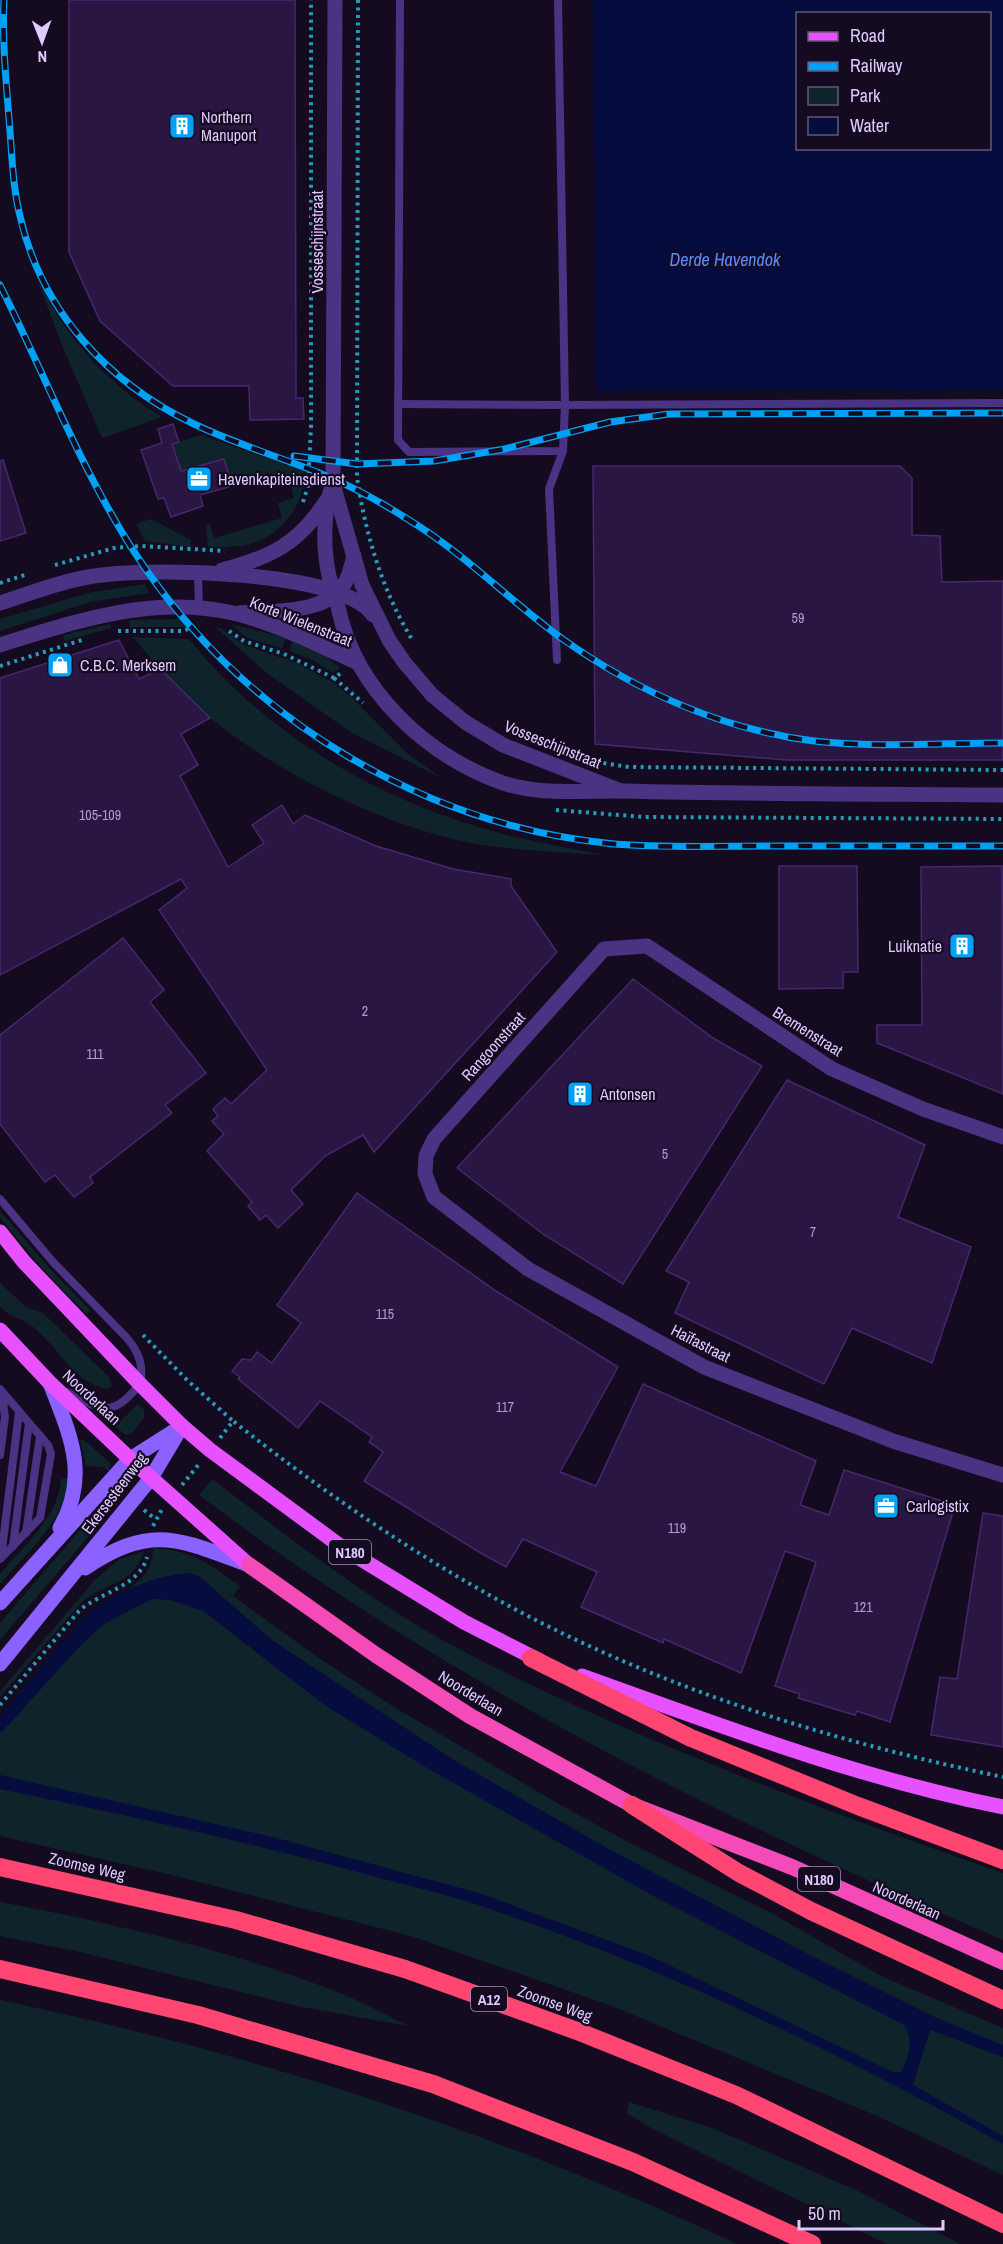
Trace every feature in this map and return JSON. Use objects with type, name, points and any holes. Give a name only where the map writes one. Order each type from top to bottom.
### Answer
[{"type":"highway","name":"Noorderlaan","points":[[249,1565],[376,1655],[470,1716],[632,1805],[792,1867],[1003,1962]]},
{"type":"highway","points":[[531,1658],[691,1738],[858,1806],[1003,1860]]},
{"type":"highway","points":[[632,1805],[739,1873],[801,1906],[1003,2000]]},
{"type":"highway","name":"Zoomse Weg","points":[[2,1867],[236,1920],[426,1977],[577,2031],[736,2094],[1003,2224]]},
{"type":"highway","points":[[0,1969],[198,2015],[433,2084],[633,2162],[812,2244]]},
{"type":"main road","name":"N180","points":[[0,1232],[24,1262],[140,1384],[210,1450],[343,1548],[464,1622],[531,1658],[813,1758],[902,1784],[1003,1807]]},
{"type":"main road","name":"Noorderlaan","points":[[0,1331],[50,1383],[130,1459],[249,1565]]},
{"type":"main road","points":[[49,1548],[69,1512],[76,1472],[70,1433],[50,1383]]},
{"type":"main road","name":"Ekersesteenweg","points":[[2,1598],[130,1459],[182,1426]]},
{"type":"main road","name":"Ekersesteenweg","points":[[0,1664],[75,1575],[151,1478],[182,1426]]},
{"type":"main road","points":[[75,1575],[120,1547],[149,1539],[184,1542],[249,1565]]},
{"type":"street","name":"Vosseschijnstraat","points":[[335,0],[330,492],[326,561],[342,623],[356,662],[382,699],[422,737],[465,766],[502,783],[539,791],[1003,795]]},
{"type":"street","name":"Vosseschijnstraat","points":[[330,492],[354,556],[362,585],[389,640],[432,694],[465,722],[503,745],[621,791]]},
{"type":"street","name":"Korte Wielenstraat","points":[[206,573],[255,562],[286,546],[316,518],[330,492]]},
{"type":"street","points":[[336,593],[347,580],[354,556]]},
{"type":"street","name":"Korte Wielenstraat","points":[[0,603],[88,577],[147,570],[206,573],[297,583],[336,593],[367,607],[389,640]]},
{"type":"street","name":"Korte Wielenstraat","points":[[233,613],[285,611],[318,603],[336,593]]},
{"type":"street","name":"Korte Wielenstraat","points":[[0,645],[117,611],[199,608],[233,613],[292,633],[356,662]]},
{"type":"street","name":"Bremenstraat","points":[[604,949],[647,946],[832,1069],[923,1109],[1003,1137]]},
{"type":"street","name":"Rangoonstraat","points":[[424,1174],[426,1156],[434,1139],[604,949]]},
{"type":"street","name":"Haïfastraat","points":[[424,1174],[434,1197],[528,1269],[704,1367],[892,1442],[1003,1474]]},
{"type":"lane","points":[[400,0],[398,440],[410,452],[563,451]]},
{"type":"lane","points":[[557,660],[549,489],[563,451],[565,405],[558,0]]},
{"type":"lane","points":[[398,404],[1003,403]]},
{"type":"lane","points":[[199,608],[206,573]]},
{"type":"lane","points":[[0,1199],[53,1262],[136,1348],[142,1373],[140,1384],[118,1406],[109,1410],[98,1409],[50,1383]]},
{"type":"lane","points":[[0,1389],[40,1436],[51,1454],[40,1518],[1,1559]]},
{"type":"lane","points":[[0,1389],[4,1399],[5,1418],[0,1455]]},
{"type":"lane","points":[[1,1559],[19,1412]]},
{"type":"lane","points":[[13,1546],[29,1423]]},
{"type":"lane","points":[[26,1533],[40,1436]]},
{"type":"path","points":[[298,510],[308,486],[311,427],[311,0]]},
{"type":"path","points":[[358,0],[357,477],[361,511],[377,560],[406,630],[417,648]]},
{"type":"path","points":[[49,567],[114,548],[152,546],[230,551]]},
{"type":"path","points":[[0,583],[38,570]]},
{"type":"path","points":[[115,631],[187,631],[207,622]]},
{"type":"path","points":[[225,628],[244,641],[284,654]]},
{"type":"path","points":[[0,666],[86,639]]},
{"type":"path","points":[[587,760],[629,767],[1003,770]]},
{"type":"path","points":[[210,1450],[234,1421],[328,1493],[409,1547],[491,1596],[598,1648],[698,1691],[802,1727],[904,1756],[1003,1777]]},
{"type":"path","points":[[0,1705],[79,1611],[94,1600],[133,1579],[140,1572],[145,1563],[155,1519]]},
{"type":"green space","points":[[36,276],[47,298],[73,338],[88,356],[122,389],[162,417],[102,438],[64,350]]},
{"type":"green space","points":[[201,435],[304,471],[304,474],[273,484],[268,473],[232,486],[224,459],[181,471],[172,444]]},
{"type":"green space","points":[[304,479],[298,503],[275,532],[241,546],[208,547],[206,525],[210,524],[214,538],[282,518],[278,503],[294,498],[291,484]]},
{"type":"green space","points":[[151,519],[191,540],[191,547],[145,541],[136,524]]},
{"type":"green space","points":[[145,584],[149,593],[90,602],[0,631],[0,619],[88,593]]},
{"type":"green space","points":[[180,619],[187,627],[130,627],[129,620]]},
{"type":"green space","points":[[110,624],[111,628],[65,641],[63,635]]},
{"type":"green space","points":[[231,624],[286,638],[282,648],[247,638]]},
{"type":"green space","points":[[214,626],[244,645],[297,663],[334,683],[409,755],[443,779],[352,733],[267,673]]},
{"type":"green space","points":[[133,637],[189,639],[250,703],[284,731],[359,778],[399,797],[440,814],[497,832],[602,855],[498,847],[449,838],[376,814],[340,798],[271,761],[212,719],[180,691]]},
{"type":"green space","points":[[293,641],[327,657],[340,668],[333,673],[313,660],[289,651]]},
{"type":"green space","points":[[0,1211],[51,1270],[90,1310],[87,1314],[47,1274],[0,1218]]},
{"type":"green space","points":[[0,1283],[26,1307],[43,1313],[109,1377],[112,1386],[107,1389],[84,1379],[32,1326],[4,1310],[0,1306]]},
{"type":"green space","points":[[138,1404],[144,1410],[144,1418],[131,1434],[125,1435],[116,1426]]},
{"type":"green space","points":[[83,1439],[111,1464],[109,1471],[102,1467],[86,1466],[80,1441]]},
{"type":"green space","points":[[61,1479],[68,1479],[65,1495],[52,1523],[0,1584],[0,1574],[29,1542],[54,1506]]},
{"type":"green space","points":[[212,1479],[316,1557],[396,1612],[449,1644],[502,1671],[684,1753],[865,1824],[1003,1873],[1003,1940],[793,1846],[588,1742],[487,1686],[389,1626],[293,1563],[199,1495]]},
{"type":"green space","points":[[110,1495],[118,1502],[0,1640],[0,1623]]},
{"type":"green space","points":[[153,1548],[189,1555],[209,1565],[240,1586],[233,1596],[316,1656],[394,1707],[559,1804],[624,1840],[773,1914],[881,1976],[1003,2028],[1003,2175],[875,2115],[612,2006],[411,1936],[168,1874],[0,1836],[0,1726],[90,1625],[139,1594],[226,1601],[202,1581],[191,1576],[169,1576],[127,1589],[146,1572]]},
{"type":"green space","points":[[144,1551],[139,1563],[126,1577],[81,1603],[0,1697],[0,1691],[95,1580],[118,1560]]},
{"type":"green space","points":[[0,1902],[87,1919],[216,1951],[300,1978],[367,2005],[408,2026],[297,2006],[76,1951],[0,1936]]},
{"type":"green space","points":[[0,2000],[189,2045],[282,2071],[375,2101],[467,2132],[558,2167],[737,2244],[0,2244]]},
{"type":"green space","points":[[629,2102],[712,2128],[858,2191],[960,2244],[887,2244],[651,2128],[627,2113]]},
{"type":"water","name":"Derde Havendok","points":[[593,0],[1003,0],[1003,390],[595,391]]},
{"type":"water","points":[[190,1573],[200,1577],[272,1640],[454,1760],[607,1848],[810,1955],[937,2018],[1003,2045],[1003,2057],[930,2030],[913,2085],[1003,2136],[1003,2144],[875,2076],[745,2012],[612,1954],[544,1928],[449,1896],[280,1852],[0,1789],[0,1775],[273,1837],[479,1893],[648,1955],[893,2072],[901,2072],[910,2043],[904,2025],[657,1898],[427,1768],[326,1706],[203,1611],[170,1600],[152,1599],[104,1624],[80,1646],[2,1732],[0,1731],[0,1716],[82,1619],[105,1602],[132,1588],[161,1578]]},
{"type":"building","name":"Northern Manuport","points":[[69,0],[295,0],[296,398],[303,398],[304,419],[250,420],[249,386],[173,386],[100,321],[69,252]]},
{"type":"building","points":[[173,424],[179,442],[172,444],[181,471],[224,459],[232,486],[200,495],[203,506],[171,517],[164,498],[158,499],[141,450],[162,443],[158,429]]},
{"type":"building","points":[[3,460],[26,533],[0,541],[0,461]]},
{"type":"building","points":[[593,466],[900,466],[912,478],[912,535],[940,536],[942,582],[1003,581],[1003,760],[786,760],[595,744]]},
{"type":"building","points":[[119,640],[139,679],[160,669],[210,718],[181,734],[198,765],[180,776],[228,867],[264,843],[252,825],[282,805],[293,824],[305,815],[376,846],[453,869],[511,879],[511,886],[557,952],[374,1152],[363,1135],[325,1156],[291,1190],[303,1204],[278,1228],[266,1215],[260,1220],[248,1206],[252,1202],[207,1151],[224,1134],[212,1121],[218,1116],[213,1109],[225,1098],[231,1104],[267,1070],[159,910],[187,888],[181,879],[0,975],[0,678]]},
{"type":"building","points":[[779,866],[857,866],[858,972],[843,972],[843,988],[779,989]]},
{"type":"building","name":"Luiknatie","points":[[1002,866],[1003,1094],[877,1043],[877,1025],[922,1025],[921,867]]},
{"type":"building","points":[[123,938],[164,990],[150,1002],[206,1073],[165,1105],[172,1113],[90,1177],[93,1183],[74,1197],[55,1175],[45,1182],[0,1124],[0,1035]]},
{"type":"building","points":[[633,979],[713,1038],[762,1066],[623,1284],[543,1234],[457,1168]]},
{"type":"building","points":[[787,1080],[925,1145],[898,1217],[971,1247],[932,1363],[852,1328],[824,1384],[675,1313],[689,1282],[666,1271]]},
{"type":"building","points":[[357,1193],[496,1291],[618,1367],[560,1472],[596,1486],[643,1384],[816,1461],[800,1505],[829,1515],[844,1470],[955,1505],[890,1722],[857,1711],[855,1715],[798,1698],[800,1694],[775,1686],[816,1562],[785,1551],[741,1673],[664,1639],[663,1643],[581,1607],[597,1572],[523,1539],[506,1567],[479,1552],[364,1481],[383,1452],[369,1442],[372,1437],[320,1401],[298,1428],[238,1379],[240,1377],[232,1371],[242,1359],[251,1360],[257,1352],[272,1363],[301,1323],[277,1305]]},
{"type":"building","points":[[983,1513],[1003,1516],[1003,1747],[931,1735],[940,1677],[957,1679]]},
{"type":"railway","points":[[4,0],[5,60],[14,180],[17,204],[30,250],[61,312],[82,339],[132,387],[192,423],[329,477],[400,514],[430,533],[525,610],[592,659],[683,706],[747,728],[814,741],[885,745],[1003,743]]},
{"type":"railway","points":[[0,285],[85,465],[123,535],[145,568],[188,624],[237,674],[291,719],[349,757],[412,790],[477,815],[545,833],[614,844],[652,846],[1003,846]]},
{"type":"railway","points":[[294,456],[357,464],[434,461],[505,449],[610,422],[669,414],[1003,413]]},
{"type":"place","name":"Northern Manuport","points":[[182,126]]},
{"type":"place","name":"Havenkapiteinsdienst","points":[[199,479]]},
{"type":"place","name":"C.B.C. Merksem","points":[[60,665]]},
{"type":"place","name":"Luiknatie","points":[[962,946]]},
{"type":"place","name":"Antonsen","points":[[580,1094]]},
{"type":"place","name":"Carlogistix","points":[[886,1506]]}]
